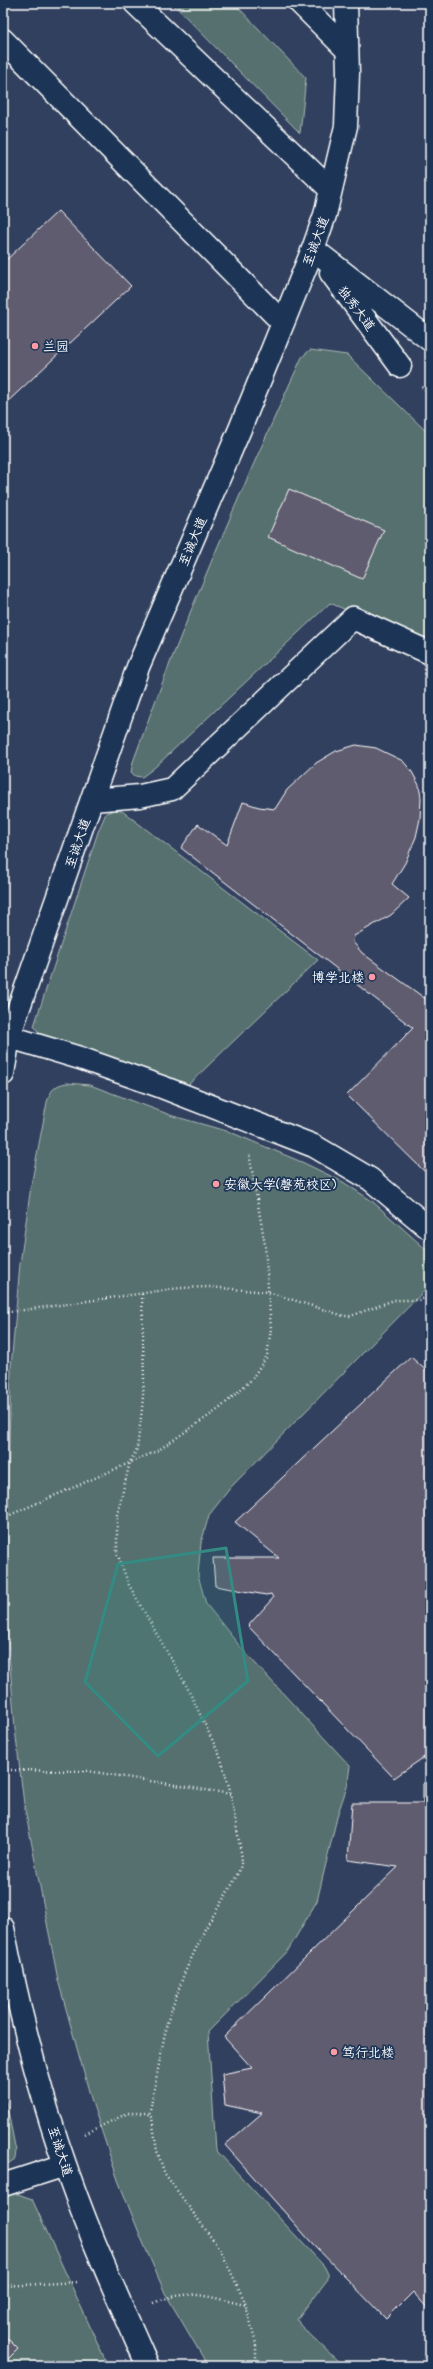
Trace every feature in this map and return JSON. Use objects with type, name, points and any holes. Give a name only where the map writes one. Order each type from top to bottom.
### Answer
[{"type":"street","points":[[135,3],[330,189]]},
{"type":"street","points":[[300,3],[347,50]]},
{"type":"street","name":"至诚大道","points":[[3,1074],[6,1036],[92,800],[138,667],[240,429],[282,322],[313,250],[325,215],[346,126],[346,3]]},
{"type":"street","points":[[3,40],[282,322]]},
{"type":"street","points":[[313,250],[430,340]]},
{"type":"street","name":"独秀大道","points":[[313,250],[400,366]]},
{"type":"street","points":[[92,800],[140,796],[172,789],[354,618],[430,653]]},
{"type":"street","points":[[6,1036],[162,1087],[314,1146],[370,1179],[430,1229]]},
{"type":"street","name":"至诚大道","points":[[3,1928],[14,1984],[39,2079],[62,2155],[110,2280],[148,2366]]},
{"type":"street","points":[[3,2185],[62,2155]]},
{"type":"path","points":[[3,1518],[157,1451],[219,1409],[251,1380],[267,1356],[272,1329],[265,1245],[244,1119]]},
{"type":"path","points":[[3,1313],[209,1286],[268,1292],[333,1313],[351,1316],[394,1300],[420,1300],[430,1296]]},
{"type":"path","points":[[142,1294],[144,1381],[142,1409],[137,1449],[130,1462],[117,1516],[116,1546],[118,1561],[129,1585],[202,1715],[220,1756],[231,1794],[242,1846],[240,1869],[205,1929],[184,1974],[167,2022],[149,2114],[152,2118],[157,2151],[164,2174],[221,2251],[246,2305],[256,2344],[256,2366]]},
{"type":"path","points":[[3,1770],[88,1771],[231,1794]]},
{"type":"path","points":[[62,2155],[128,2113],[139,2112],[149,2114]]},
{"type":"path","points":[[3,2286],[110,2280]]},
{"type":"path","points":[[126,2317],[175,2295],[213,2296],[246,2305]]},
{"type":"highlighted area","points":[[226,1548],[248,1681],[158,1756],[85,1682],[118,1564]]},
{"type":"shaded area","name":"安徽大学(磬苑校区)","points":[[3,3],[430,3],[430,2366],[3,2366]]},
{"type":"green space","points":[[172,3],[234,3],[306,78],[300,133]]},
{"type":"green space","points":[[310,350],[347,355],[430,435],[430,646],[330,603],[154,768],[142,777],[135,776],[131,772],[133,762],[192,608],[302,357]]},
{"type":"green space","points":[[114,810],[122,811],[318,960],[188,1085],[43,1038],[34,1026],[98,832],[106,813]]},
{"type":"green space","points":[[67,1083],[90,1085],[173,1116],[230,1132],[304,1163],[343,1182],[372,1201],[430,1253],[430,1285],[231,1487],[209,1515],[201,1543],[198,1575],[206,1604],[242,1649],[350,1766],[347,1787],[338,1813],[317,1901],[287,1952],[208,2032],[216,2150],[324,2266],[328,2274],[328,2279],[297,2319],[300,2325],[343,2366],[208,2366],[165,2293],[118,2180],[92,2102],[58,1980],[24,1804],[15,1729],[5,1601],[11,1367],[20,1264],[31,1186],[47,1102],[50,1094],[56,1087]]},
{"type":"green space","points":[[3,2087],[16,2151],[15,2159],[3,2167]]},
{"type":"green space","points":[[3,2194],[18,2194],[32,2199],[108,2366],[3,2366]]},
{"type":"building","name":"兰园","points":[[58,211],[131,286],[3,406],[3,263]]},
{"type":"building","points":[[289,489],[384,530],[362,579],[268,537]]},
{"type":"building","name":"博学北楼","points":[[356,745],[376,748],[403,761],[412,772],[419,785],[421,798],[420,819],[416,837],[405,863],[392,884],[409,898],[391,915],[354,936],[353,942],[362,953],[430,1002],[430,1177],[347,1095],[413,1028],[181,848],[198,824],[227,845],[243,802],[259,807],[275,809],[287,790],[316,763],[336,751]]},
{"type":"building","points":[[411,1357],[430,1374],[430,1753],[394,1778],[248,1626],[273,1598],[271,1594],[266,1595],[215,1586],[213,1558],[279,1558],[235,1522]]},
{"type":"building","name":"笃行北楼","points":[[430,1776],[430,2311],[413,2292],[386,2319],[311,2242],[225,2145],[262,2113],[225,2105],[222,2074],[252,2068],[224,2037],[398,1867],[348,1860],[352,1803],[423,1803],[423,1784]]},
{"type":"building","points":[[3,2334],[18,2349],[3,2364]]},
{"type":"place","name":"兰园","points":[[35,346]]},
{"type":"place","name":"博学北楼","points":[[372,977]]},
{"type":"place","name":"安徽大学(磬苑校区)","points":[[216,1184]]},
{"type":"place","name":"笃行北楼","points":[[334,2052]]}]
